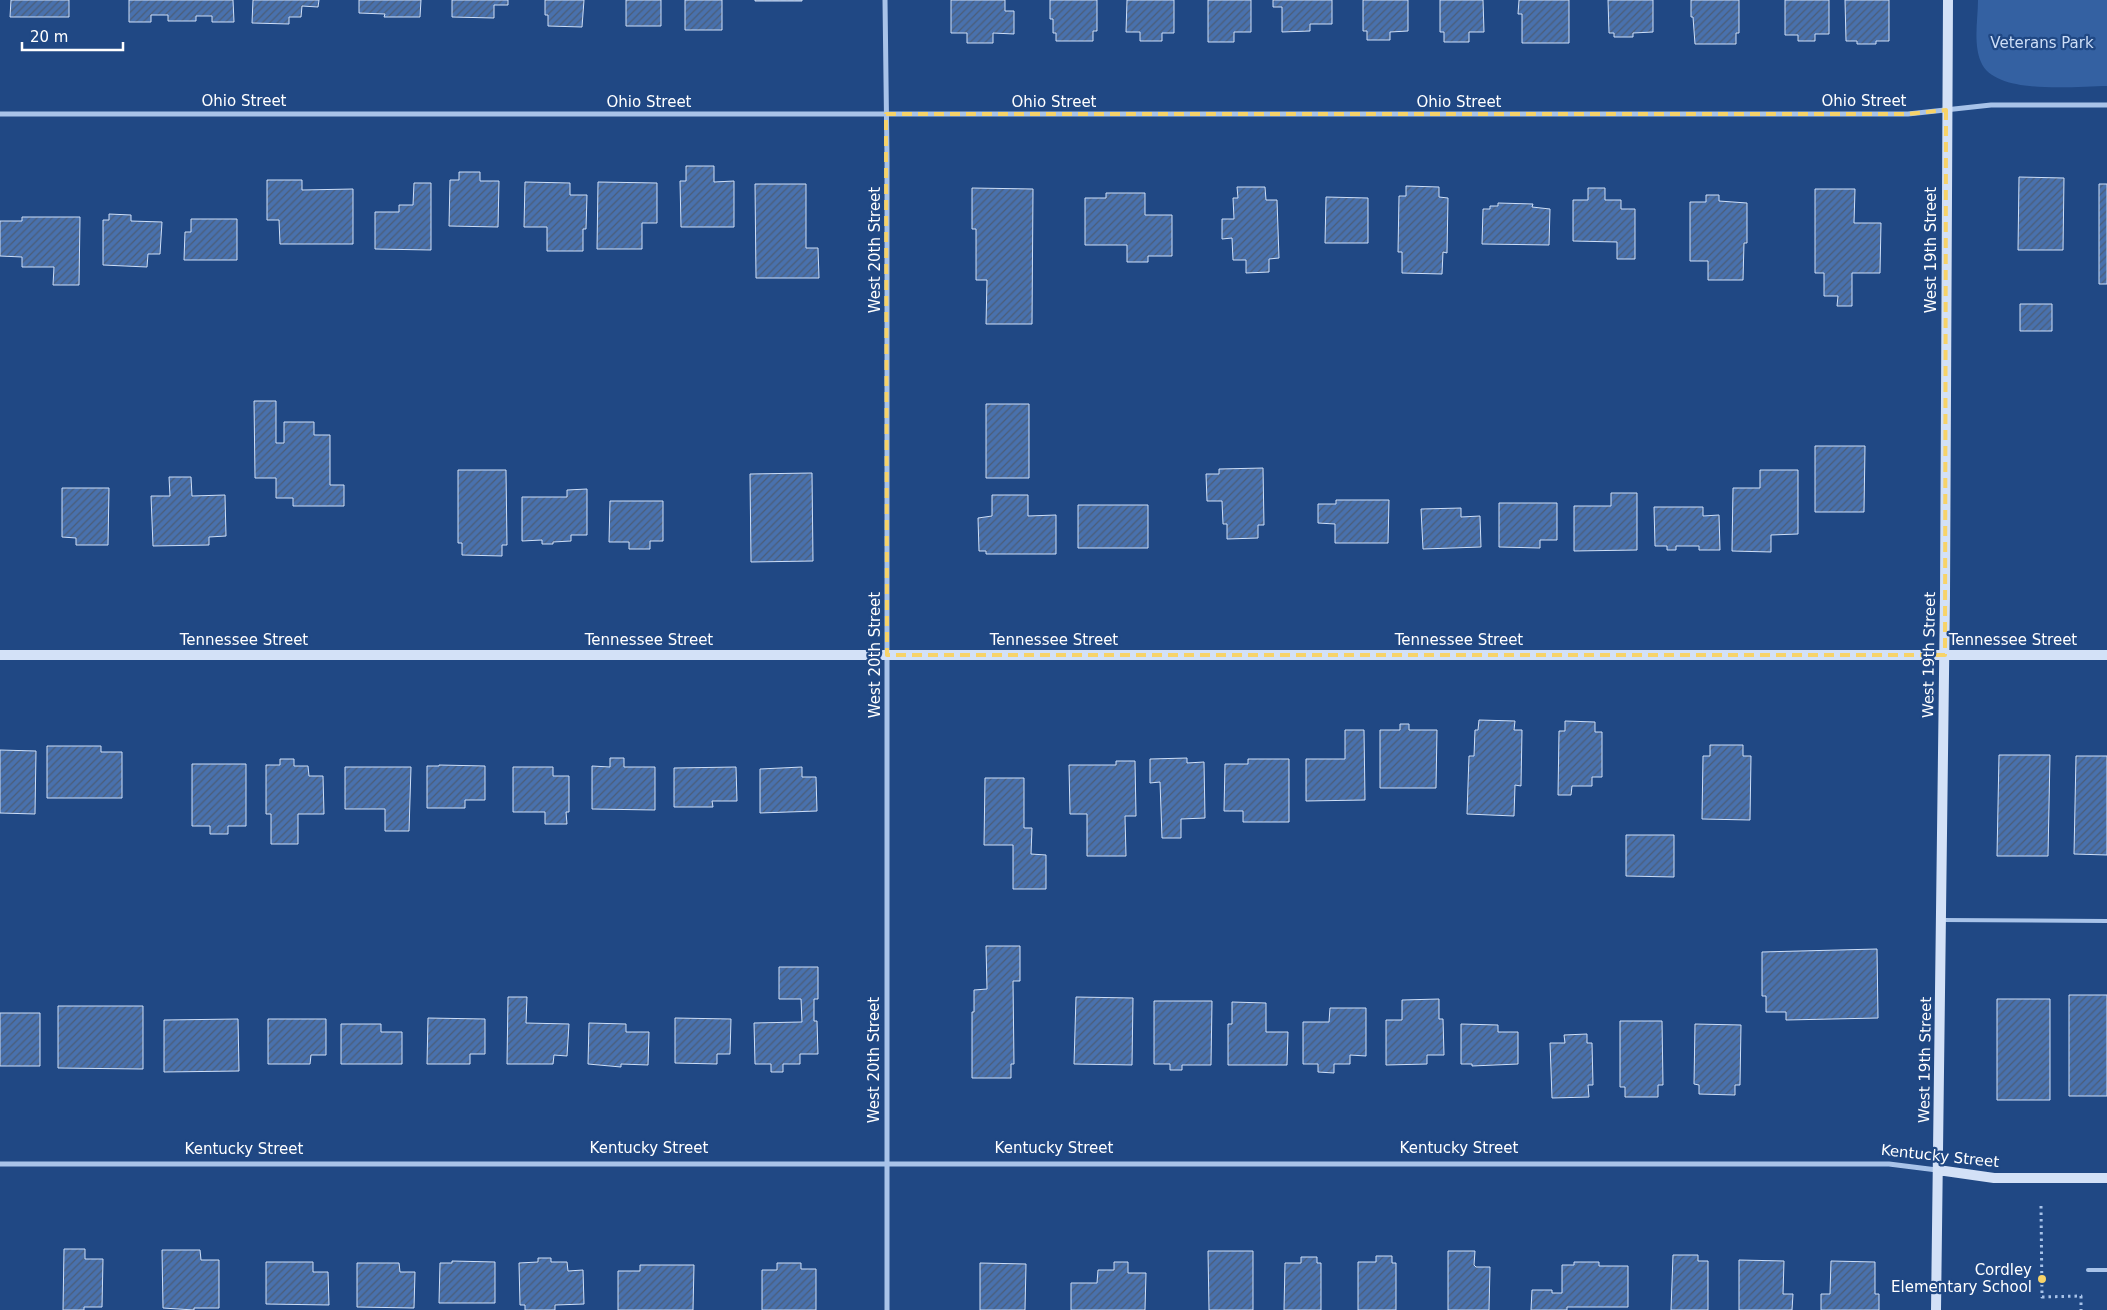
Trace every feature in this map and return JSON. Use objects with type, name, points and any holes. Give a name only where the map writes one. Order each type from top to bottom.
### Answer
[{"type":"street","name":"West 20th Street","points":[[885,0],[887,1310]]},
{"type":"street","name":"West 19th Street","points":[[1936,1310],[1945,655],[1948,0]]},
{"type":"street","name":"Ohio Street","points":[[0,114],[1908,114],[1991,105],[2107,105]]},
{"type":"street","name":"Tennessee Street","points":[[0,655],[2107,655]]},
{"type":"street","name":"Kentucky Street","points":[[0,1164],[1879,1164],[1994,1178],[2107,1178]]},
{"type":"lane","points":[[1941,920],[2107,921]]},
{"type":"lane","points":[[2088,1270],[2107,1270]]},
{"type":"path","points":[[2041,1206],[2042,1297],[2081,1296],[2081,1310]]},
{"type":"highlighted area","points":[[1946,110],[1945,655],[887,655],[886,114],[1908,114]]},
{"type":"green space","name":"Veterans Park","points":[[1978,0],[2107,0],[2107,86],[2037,87],[2019,85],[2002,80],[1989,73],[1981,62],[1977,47]]},
{"type":"building","points":[[11,0],[69,0],[69,17],[10,17]]},
{"type":"building","points":[[129,0],[233,0],[234,22],[212,22],[212,16],[196,16],[196,21],[168,21],[168,15],[151,15],[151,22],[129,22]]},
{"type":"building","points":[[253,0],[319,0],[318,7],[302,6],[301,17],[289,17],[289,24],[252,23]]},
{"type":"building","points":[[359,0],[421,0],[420,17],[384,17],[385,14],[359,13]]},
{"type":"building","points":[[452,0],[508,0],[508,5],[494,5],[494,18],[452,17]]},
{"type":"building","points":[[545,0],[584,0],[582,27],[548,26],[548,15],[545,15]]},
{"type":"building","points":[[626,0],[661,0],[661,26],[626,26]]},
{"type":"building","points":[[685,0],[722,0],[722,30],[685,30]]},
{"type":"building","points":[[802,0],[802,1],[755,1]]},
{"type":"building","points":[[951,0],[1005,0],[1005,11],[1014,11],[1014,34],[993,33],[993,43],[967,43],[967,33],[951,33]]},
{"type":"building","points":[[1050,0],[1097,0],[1097,31],[1093,31],[1093,41],[1056,41],[1056,33],[1053,33],[1053,19],[1050,19]]},
{"type":"building","points":[[1127,0],[1174,0],[1174,33],[1162,33],[1162,41],[1140,41],[1140,32],[1126,32]]},
{"type":"building","points":[[1208,0],[1251,0],[1251,32],[1234,32],[1234,42],[1208,42]]},
{"type":"building","points":[[1273,0],[1332,0],[1332,24],[1310,24],[1310,31],[1282,32],[1282,7],[1273,7]]},
{"type":"building","points":[[1363,0],[1408,0],[1408,31],[1390,32],[1390,40],[1367,40],[1367,31],[1363,31]]},
{"type":"building","points":[[1440,0],[1483,0],[1484,32],[1469,32],[1469,42],[1444,42],[1444,32],[1440,32]]},
{"type":"building","points":[[1519,0],[1569,0],[1569,43],[1522,43],[1522,14],[1518,14]]},
{"type":"building","points":[[1608,0],[1653,0],[1653,32],[1633,33],[1633,37],[1614,37],[1614,33],[1609,33]]},
{"type":"building","points":[[1691,0],[1739,0],[1739,33],[1736,33],[1736,44],[1695,44],[1693,17],[1691,17]]},
{"type":"building","points":[[1785,0],[1829,0],[1829,34],[1815,34],[1815,41],[1798,41],[1798,35],[1785,35]]},
{"type":"building","points":[[1845,0],[1889,0],[1889,41],[1876,41],[1876,44],[1857,44],[1857,41],[1846,41]]},
{"type":"building","points":[[686,166],[714,166],[714,182],[734,181],[734,227],[681,227],[680,181],[686,181]]},
{"type":"building","points":[[459,172],[480,172],[480,181],[499,181],[498,227],[449,226],[450,180],[459,180]]},
{"type":"building","points":[[2019,177],[2064,178],[2063,250],[2018,250]]},
{"type":"building","points":[[267,180],[302,180],[302,190],[353,189],[353,244],[280,244],[279,220],[267,220]]},
{"type":"building","points":[[525,182],[570,183],[570,195],[587,195],[586,229],[583,229],[583,251],[547,251],[547,227],[524,227]]},
{"type":"building","points":[[598,182],[657,183],[657,223],[642,223],[642,249],[597,249]]},
{"type":"building","points":[[414,183],[431,183],[431,250],[375,249],[375,212],[399,212],[399,205],[413,205]]},
{"type":"building","points":[[755,184],[806,184],[806,248],[818,248],[819,278],[756,278]]},
{"type":"building","points":[[2099,184],[2107,184],[2107,284],[2099,284]]},
{"type":"building","points":[[1406,186],[1439,187],[1439,197],[1448,198],[1447,253],[1443,252],[1442,274],[1402,273],[1402,252],[1398,252],[1399,196],[1406,196]]},
{"type":"building","points":[[1237,187],[1265,187],[1266,200],[1277,200],[1279,258],[1269,259],[1269,272],[1246,273],[1246,260],[1233,260],[1232,238],[1222,239],[1222,219],[1234,219],[1233,198],[1238,198]]},
{"type":"building","points":[[972,188],[1033,189],[1032,324],[986,324],[987,280],[976,280],[976,229],[972,229]]},
{"type":"building","points":[[1588,188],[1605,188],[1605,200],[1621,200],[1621,209],[1635,209],[1635,259],[1617,259],[1617,242],[1573,241],[1573,200],[1588,200]]},
{"type":"building","points":[[1815,189],[1855,189],[1854,223],[1881,223],[1880,273],[1852,273],[1852,306],[1837,306],[1838,296],[1824,296],[1824,273],[1815,273]]},
{"type":"building","points":[[1106,193],[1145,193],[1145,215],[1172,215],[1172,256],[1148,256],[1148,262],[1127,262],[1127,245],[1085,245],[1085,198],[1106,198]]},
{"type":"building","points":[[1706,195],[1719,195],[1719,201],[1747,203],[1747,243],[1744,243],[1743,280],[1708,280],[1708,261],[1690,261],[1690,202],[1706,202]]},
{"type":"building","points":[[1326,197],[1368,198],[1368,243],[1325,243]]},
{"type":"building","points":[[1498,203],[1533,204],[1532,207],[1550,209],[1549,245],[1482,244],[1483,209],[1490,209],[1490,206],[1498,206]]},
{"type":"building","points":[[109,214],[131,215],[131,221],[162,222],[160,254],[148,254],[147,267],[103,265],[103,220],[109,220]]},
{"type":"building","points":[[22,217],[80,217],[79,285],[53,285],[54,267],[22,267],[22,257],[0,256],[0,221],[22,221]]},
{"type":"building","points":[[191,219],[237,219],[237,260],[184,260],[185,232],[191,232]]},
{"type":"building","points":[[2020,304],[2052,304],[2052,331],[2020,331]]},
{"type":"building","points":[[254,401],[276,401],[276,443],[284,443],[284,422],[314,422],[314,435],[330,435],[330,485],[344,485],[344,506],[293,506],[293,498],[276,498],[276,478],[255,478]]},
{"type":"building","points":[[986,404],[1029,404],[1029,478],[986,478]]},
{"type":"building","points":[[1815,446],[1865,446],[1864,512],[1815,512]]},
{"type":"building","points":[[1263,468],[1264,525],[1258,525],[1258,538],[1227,539],[1227,524],[1223,524],[1222,501],[1207,501],[1206,474],[1219,474],[1219,469]]},
{"type":"building","points":[[458,470],[506,470],[507,545],[502,545],[502,556],[462,555],[462,543],[458,543]]},
{"type":"building","points":[[1760,470],[1798,470],[1798,534],[1771,535],[1771,552],[1732,551],[1733,488],[1760,488]]},
{"type":"building","points":[[812,473],[813,561],[751,562],[750,474]]},
{"type":"building","points":[[169,477],[191,477],[192,496],[225,495],[226,536],[209,537],[209,545],[153,546],[151,496],[170,496]]},
{"type":"building","points":[[62,488],[109,488],[108,545],[76,545],[76,538],[62,537]]},
{"type":"building","points":[[587,489],[587,535],[571,535],[571,541],[553,542],[553,544],[542,544],[542,540],[522,541],[522,497],[567,497],[567,490]]},
{"type":"building","points":[[1611,493],[1637,493],[1637,550],[1574,551],[1574,506],[1611,506]]},
{"type":"building","points":[[992,495],[1028,495],[1028,516],[1056,515],[1056,554],[986,554],[986,551],[979,551],[978,518],[992,516]]},
{"type":"building","points":[[1336,500],[1389,500],[1388,543],[1335,543],[1335,524],[1318,523],[1318,504],[1336,504]]},
{"type":"building","points":[[610,501],[663,501],[663,541],[650,541],[650,549],[629,549],[629,542],[609,542]]},
{"type":"building","points":[[1499,503],[1557,503],[1557,540],[1540,540],[1540,548],[1499,547]]},
{"type":"building","points":[[1078,505],[1148,505],[1148,548],[1078,548]]},
{"type":"building","points":[[1654,507],[1703,507],[1703,516],[1719,515],[1720,550],[1699,550],[1699,546],[1676,546],[1676,550],[1667,550],[1667,546],[1655,546]]},
{"type":"building","points":[[1461,508],[1461,517],[1480,516],[1481,547],[1423,549],[1421,509]]},
{"type":"building","points":[[1479,720],[1515,721],[1514,730],[1522,730],[1521,786],[1515,785],[1514,816],[1467,814],[1469,756],[1474,756],[1475,730],[1478,730]]},
{"type":"building","points":[[1565,721],[1595,722],[1595,732],[1602,732],[1602,777],[1592,777],[1592,786],[1572,786],[1571,795],[1558,795],[1559,731],[1565,731]]},
{"type":"building","points":[[1400,724],[1409,724],[1409,730],[1437,730],[1436,788],[1380,788],[1380,730],[1400,730]]},
{"type":"building","points":[[1345,730],[1364,730],[1365,800],[1306,801],[1306,759],[1345,759]]},
{"type":"building","points":[[1710,745],[1743,745],[1743,756],[1751,756],[1750,820],[1702,819],[1703,756],[1710,756]]},
{"type":"building","points":[[47,746],[101,746],[101,752],[122,752],[122,798],[47,798]]},
{"type":"building","points":[[0,750],[36,751],[35,814],[0,813]]},
{"type":"building","points":[[1999,755],[2050,755],[2048,856],[1997,856]]},
{"type":"building","points":[[2076,756],[2107,756],[2107,855],[2074,854]]},
{"type":"building","points":[[610,758],[624,758],[624,767],[655,767],[655,810],[592,809],[592,766],[610,767]]},
{"type":"building","points":[[1187,758],[1187,763],[1204,762],[1205,818],[1181,819],[1181,838],[1162,838],[1160,782],[1150,783],[1150,759]]},
{"type":"building","points":[[280,759],[294,759],[294,766],[308,766],[309,776],[323,776],[324,814],[298,814],[298,844],[271,844],[271,814],[266,814],[266,765],[280,765]]},
{"type":"building","points":[[1248,759],[1289,759],[1289,822],[1243,822],[1243,811],[1224,811],[1225,764],[1248,764]]},
{"type":"building","points":[[1116,761],[1135,761],[1136,816],[1125,816],[1126,856],[1087,856],[1087,814],[1070,814],[1069,765],[1116,765]]},
{"type":"building","points":[[192,764],[246,764],[246,826],[228,826],[228,834],[210,834],[210,826],[192,826]]},
{"type":"building","points":[[427,766],[485,766],[485,800],[465,800],[465,808],[427,808]]},
{"type":"building","points":[[345,767],[411,767],[409,831],[385,831],[385,809],[345,809]]},
{"type":"building","points":[[513,767],[553,767],[553,776],[569,776],[567,824],[545,824],[545,812],[513,812]]},
{"type":"building","points":[[736,767],[737,801],[712,801],[713,807],[674,807],[674,768]]},
{"type":"building","points":[[802,767],[802,777],[816,777],[817,811],[760,813],[760,769]]},
{"type":"building","points":[[985,778],[1024,778],[1024,828],[1032,828],[1031,854],[1046,855],[1046,889],[1013,889],[1013,845],[984,845]]},
{"type":"building","points":[[1626,835],[1674,835],[1674,877],[1626,876]]},
{"type":"building","points":[[986,946],[1020,946],[1020,981],[1013,981],[1014,1064],[1011,1064],[1011,1078],[972,1078],[974,990],[987,989]]},
{"type":"building","points":[[1877,949],[1878,1018],[1786,1020],[1786,1012],[1766,1012],[1766,996],[1762,996],[1762,952]]},
{"type":"building","points":[[779,967],[818,967],[818,999],[814,999],[814,1021],[817,1021],[818,1054],[800,1054],[800,1064],[783,1064],[783,1072],[771,1072],[771,1064],[755,1064],[754,1023],[802,1022],[801,999],[779,999]]},
{"type":"building","points":[[2069,995],[2107,995],[2107,1096],[2069,1096]]},
{"type":"building","points":[[508,997],[527,997],[526,1023],[569,1024],[567,1056],[554,1055],[553,1064],[507,1064]]},
{"type":"building","points":[[1076,997],[1133,998],[1132,1065],[1074,1064]]},
{"type":"building","points":[[1439,999],[1439,1019],[1443,1019],[1444,1055],[1427,1055],[1427,1064],[1386,1065],[1386,1020],[1402,1020],[1402,1000]]},
{"type":"building","points":[[1997,999],[2050,999],[2050,1100],[1997,1100]]},
{"type":"building","points":[[1154,1001],[1212,1001],[1211,1065],[1182,1065],[1182,1070],[1170,1070],[1170,1064],[1154,1064]]},
{"type":"building","points":[[1232,1002],[1266,1003],[1266,1032],[1288,1032],[1287,1065],[1228,1065],[1228,1024],[1232,1024]]},
{"type":"building","points":[[58,1006],[143,1006],[143,1069],[58,1068]]},
{"type":"building","points":[[1330,1008],[1366,1008],[1366,1056],[1350,1055],[1350,1064],[1334,1064],[1334,1073],[1318,1072],[1318,1064],[1303,1064],[1303,1022],[1329,1022]]},
{"type":"building","points":[[0,1013],[40,1013],[40,1066],[0,1066]]},
{"type":"building","points":[[428,1018],[485,1019],[485,1054],[470,1054],[470,1064],[427,1064]]},
{"type":"building","points":[[675,1018],[731,1019],[730,1054],[717,1054],[717,1064],[675,1063]]},
{"type":"building","points":[[238,1019],[239,1071],[164,1072],[164,1020]]},
{"type":"building","points":[[268,1019],[326,1019],[326,1055],[311,1055],[310,1064],[268,1064]]},
{"type":"building","points":[[1620,1021],[1662,1021],[1663,1085],[1658,1085],[1658,1097],[1625,1097],[1625,1087],[1620,1087]]},
{"type":"building","points":[[589,1023],[626,1024],[626,1032],[649,1032],[648,1065],[621,1064],[621,1067],[588,1064]]},
{"type":"building","points":[[341,1024],[381,1024],[381,1032],[402,1032],[402,1064],[341,1064]]},
{"type":"building","points":[[1461,1024],[1498,1025],[1498,1032],[1518,1032],[1518,1064],[1472,1066],[1472,1064],[1461,1064]]},
{"type":"building","points":[[1695,1024],[1741,1025],[1740,1085],[1735,1085],[1735,1095],[1699,1094],[1699,1085],[1694,1084]]},
{"type":"building","points":[[1587,1034],[1587,1043],[1592,1043],[1593,1085],[1588,1085],[1589,1097],[1552,1098],[1550,1043],[1565,1043],[1564,1035]]},
{"type":"building","points":[[64,1249],[85,1249],[85,1259],[103,1259],[102,1307],[84,1307],[84,1310],[63,1310]]},
{"type":"building","points":[[162,1250],[200,1250],[201,1260],[219,1260],[219,1308],[194,1308],[194,1310],[163,1308]]},
{"type":"building","points":[[1208,1251],[1253,1251],[1253,1310],[1209,1310]]},
{"type":"building","points":[[1448,1251],[1475,1251],[1474,1265],[1476,1267],[1490,1267],[1489,1310],[1448,1310]]},
{"type":"building","points":[[1673,1255],[1698,1255],[1698,1261],[1708,1261],[1708,1310],[1671,1310]]},
{"type":"building","points":[[1376,1256],[1392,1256],[1392,1263],[1396,1263],[1396,1310],[1358,1310],[1358,1262],[1376,1262]]},
{"type":"building","points":[[1301,1257],[1317,1257],[1317,1263],[1321,1263],[1321,1310],[1284,1310],[1285,1263],[1301,1263]]},
{"type":"building","points":[[538,1258],[551,1258],[551,1262],[567,1262],[568,1271],[583,1270],[584,1304],[555,1305],[555,1310],[525,1310],[525,1305],[520,1305],[519,1263],[538,1262]]},
{"type":"building","points":[[1739,1260],[1784,1261],[1783,1294],[1793,1294],[1792,1310],[1739,1310]]},
{"type":"building","points":[[452,1261],[495,1262],[495,1303],[439,1303],[440,1263],[452,1263]]},
{"type":"building","points":[[1831,1261],[1875,1262],[1875,1294],[1879,1294],[1879,1310],[1821,1310],[1821,1294],[1830,1294]]},
{"type":"building","points":[[266,1262],[313,1262],[313,1272],[328,1272],[329,1305],[266,1304]]},
{"type":"building","points":[[1114,1262],[1128,1262],[1128,1273],[1146,1273],[1145,1310],[1071,1310],[1071,1283],[1097,1283],[1098,1270],[1114,1270]]},
{"type":"building","points":[[1574,1262],[1599,1262],[1599,1266],[1628,1266],[1628,1307],[1567,1307],[1567,1310],[1531,1310],[1532,1290],[1552,1290],[1552,1293],[1562,1293],[1562,1265],[1574,1265]]},
{"type":"building","points":[[357,1263],[399,1263],[400,1272],[415,1272],[414,1308],[357,1307]]},
{"type":"building","points":[[777,1263],[801,1263],[801,1269],[816,1269],[816,1310],[762,1310],[762,1270],[777,1270]]},
{"type":"building","points":[[980,1263],[1026,1264],[1025,1310],[980,1310]]},
{"type":"building","points":[[640,1265],[694,1265],[693,1310],[618,1310],[618,1271],[640,1271]]},
{"type":"place","name":"Cordley Elementary School","points":[[2042,1279]]}]
